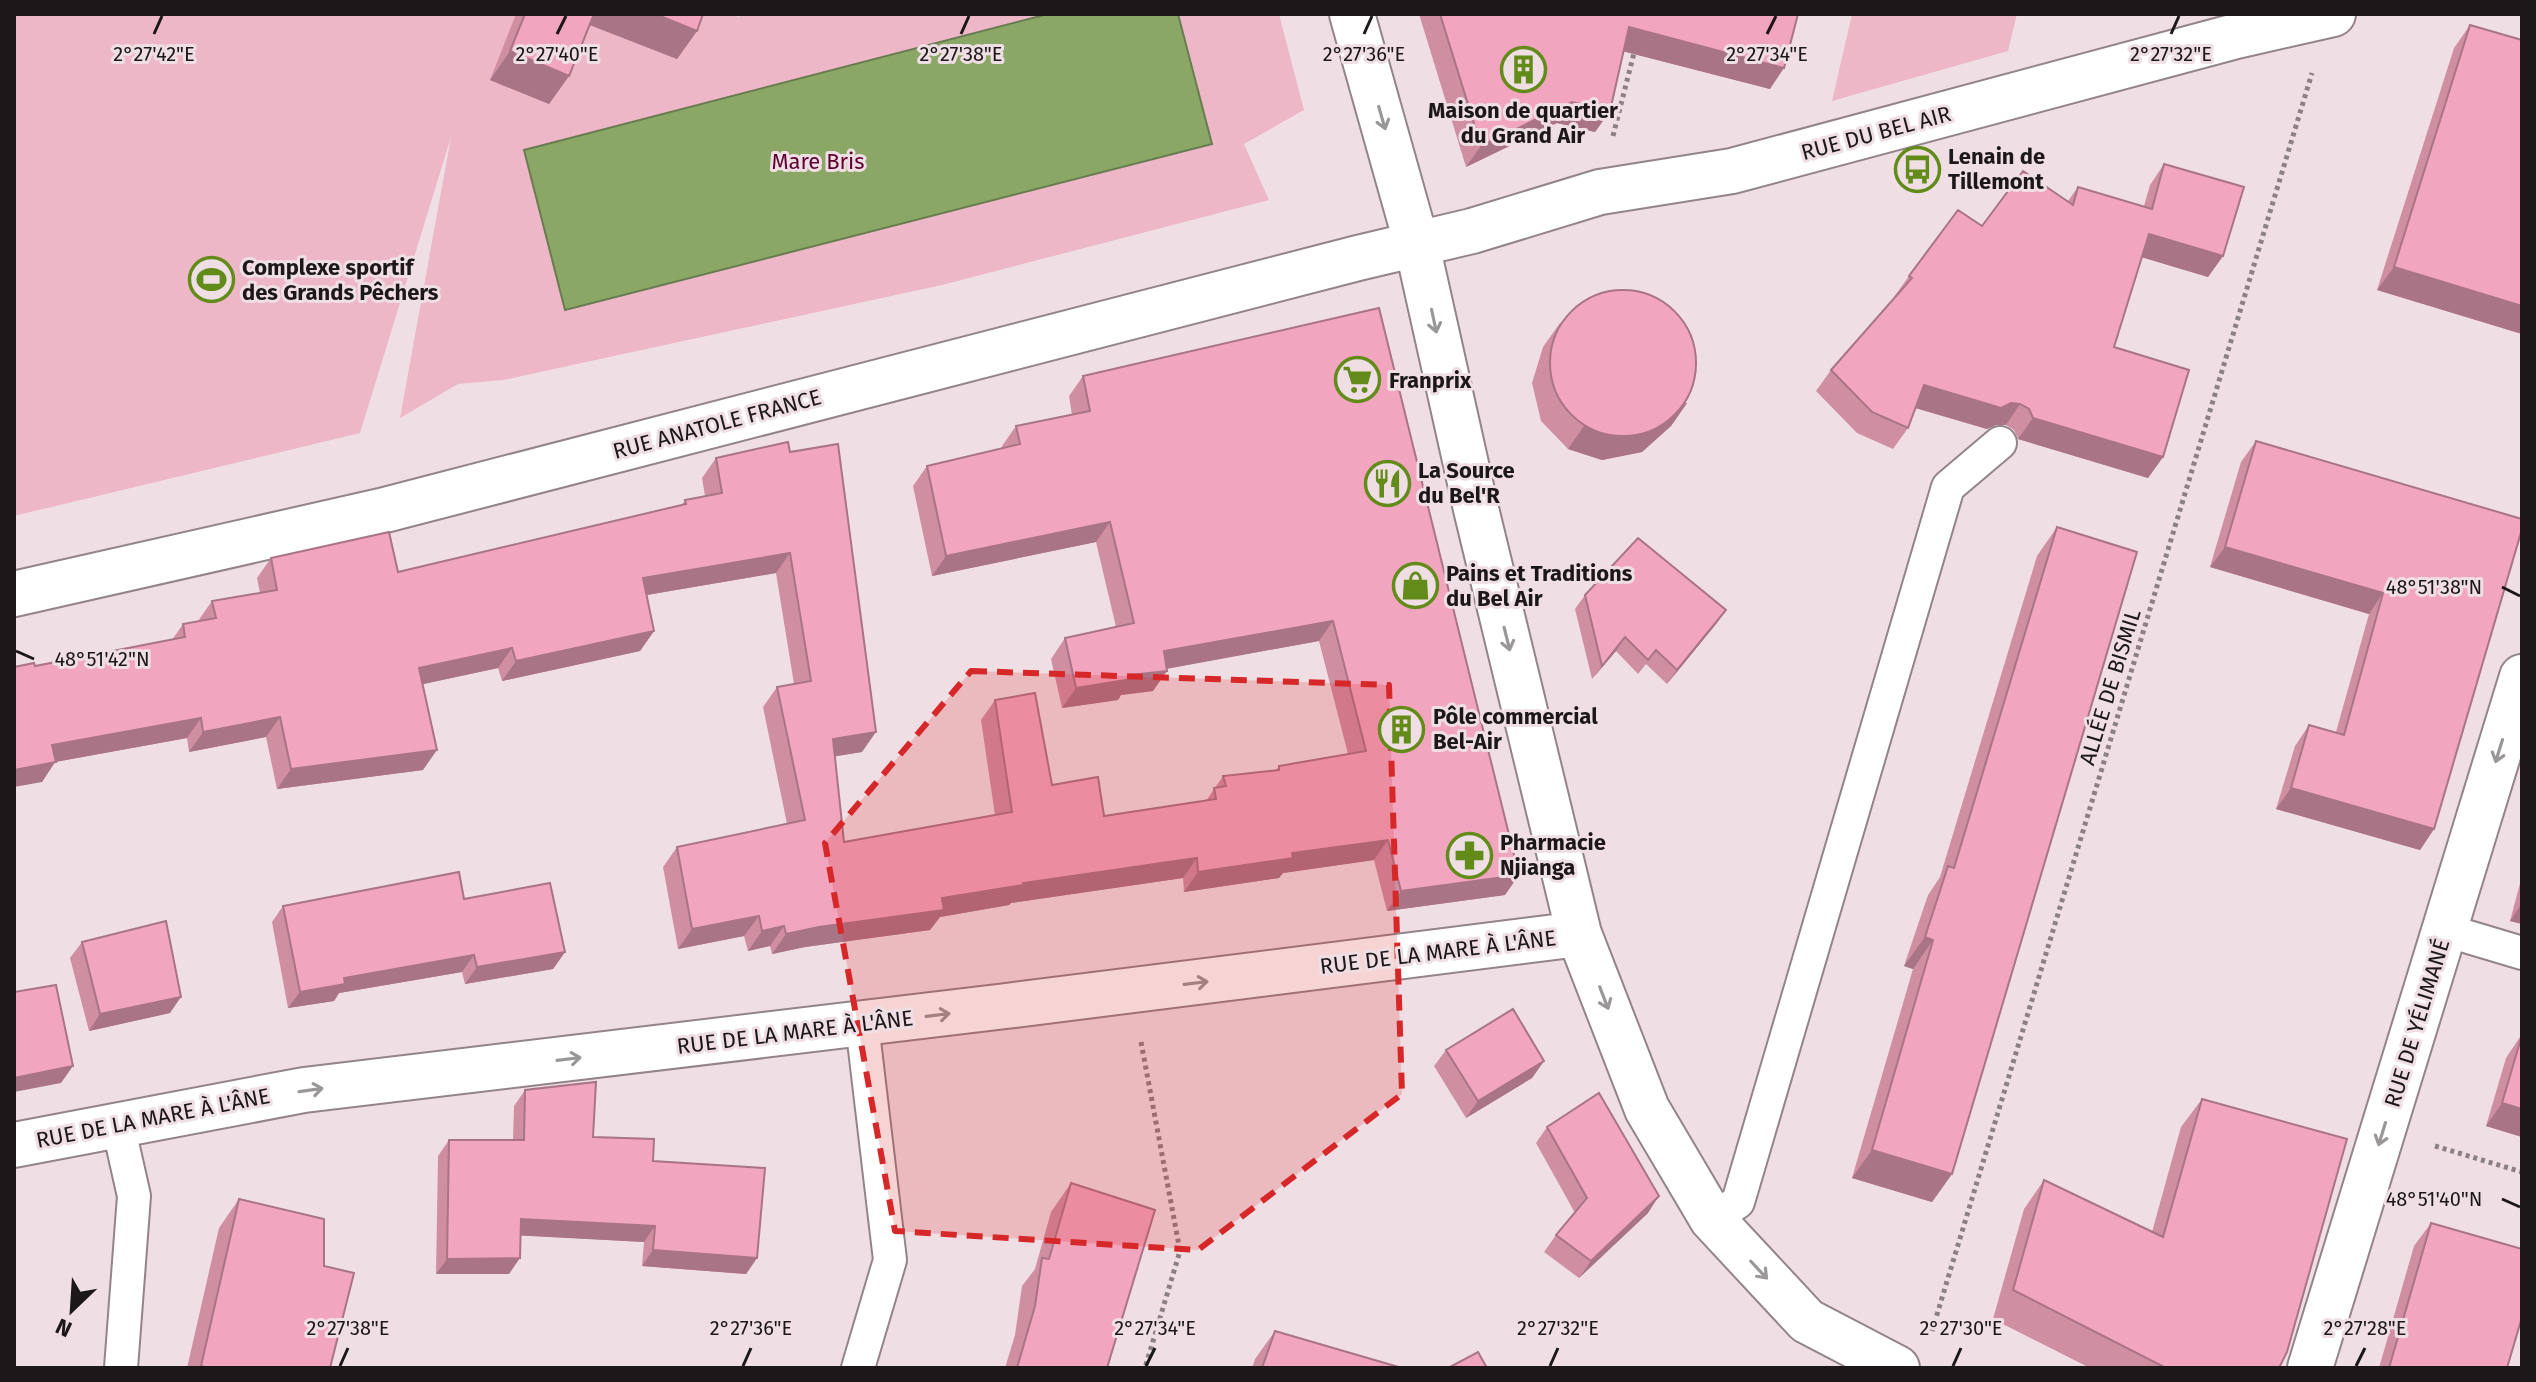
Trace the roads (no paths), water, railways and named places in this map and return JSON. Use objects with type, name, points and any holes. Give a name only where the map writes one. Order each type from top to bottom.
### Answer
[{"type":"street","points":[[1352,14],[1417,245],[1476,509],[1579,934],[1647,1109],[1712,1219],[1807,1321],[1897,1368]]},
{"type":"street","name":"RUE DU BEL AIR","points":[[1417,245],[1600,192],[1732,171],[2239,25],[2332,14]]},
{"type":"street","name":"RUE ANATOLE FRANCE","points":[[14,594],[381,511],[1417,245]]},
{"type":"street","name":"RUE DE YÉLIMANÉ","points":[[2310,1368],[2522,677]]},
{"type":"street","name":"RUE DE LA MARE À L'ÂNE","points":[[14,1145],[304,1090],[1579,934]]},
{"type":"lane","points":[[1712,1219],[1738,1202],[1948,487],[2000,443]]},
{"type":"lane","points":[[2445,930],[2522,953]]},
{"type":"lane","points":[[858,1368],[890,1260],[862,1024]]},
{"type":"lane","points":[[118,1125],[134,1196],[121,1368]]},
{"type":"place","name":"Maison de quartier du Grand Air","points":[[1523,69]]},
{"type":"place","name":"Lenain de Tillemont","points":[[1917,169]]},
{"type":"place","name":"Complexe sportif des Grands Pêchers","points":[[211,280]]},
{"type":"place","name":"Franprix","points":[[1358,380]]},
{"type":"place","name":"La Source du Bel'R","points":[[1387,483]]},
{"type":"place","name":"Pains et Traditions du Bel Air","points":[[1415,586]]},
{"type":"place","name":"Pôle commercial Bel-Air","points":[[1402,729]]},
{"type":"place","name":"Pharmacie Njianga","points":[[1469,855]]},
{"type":"park label","name":"Mare Bris","points":[[818,161]]}]
